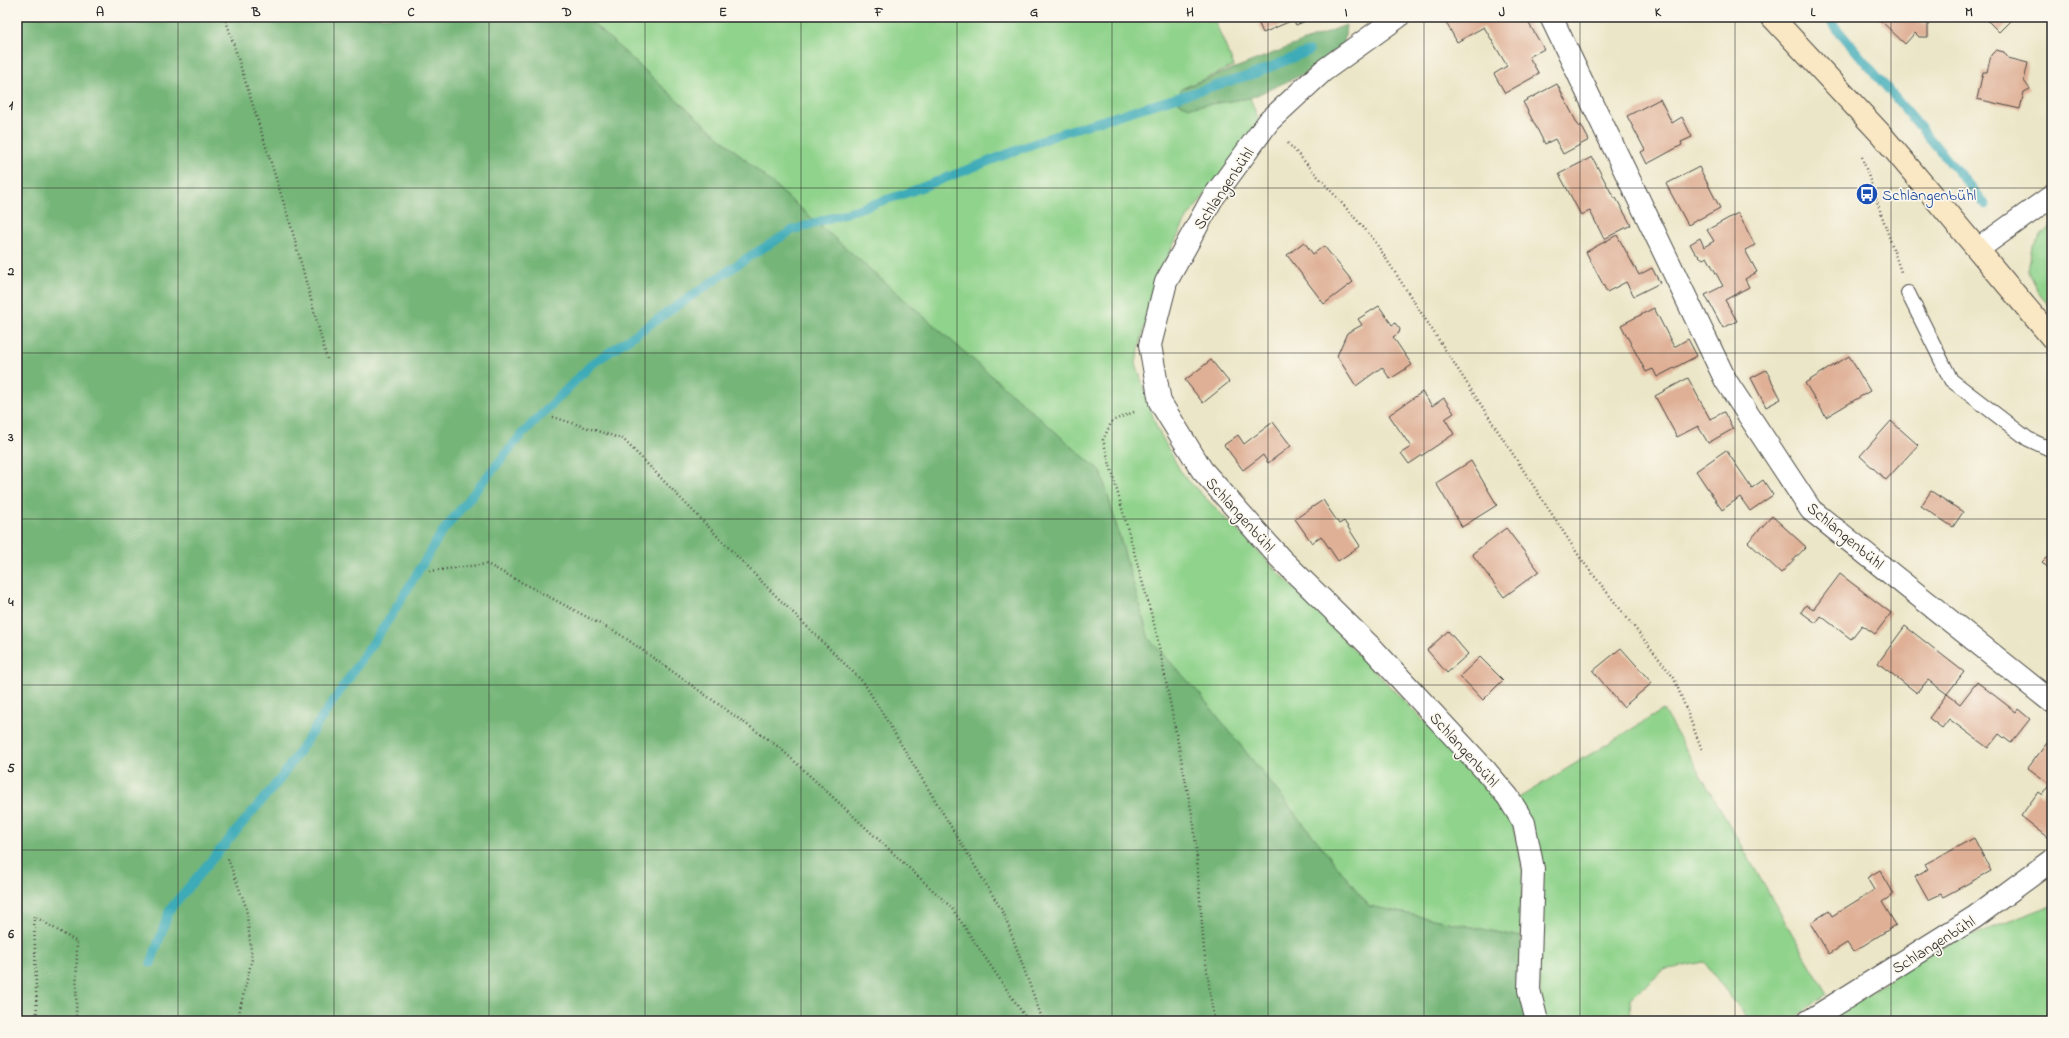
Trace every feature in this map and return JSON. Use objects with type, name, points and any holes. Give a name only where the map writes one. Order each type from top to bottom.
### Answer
[{"type":"main road","points":[[1772,17],[1880,133],[2052,338]]},
{"type":"street","name":"Schlangenbühl","points":[[1398,17],[1323,71],[1269,121],[1212,199],[1166,282],[1150,345],[1160,402],[1202,470],[1280,558],[1372,648],[1508,797],[1524,823],[1533,868],[1529,990],[1537,1021]]},
{"type":"street","name":"Schlangenbühl","points":[[1552,17],[1726,381],[1811,510],[2052,702]]},
{"type":"street","points":[[1978,249],[2052,196]]},
{"type":"street","name":"Schlangenbühl","points":[[1809,1021],[1975,918],[2052,860]]},
{"type":"lane","points":[[1908,293],[1951,380],[2028,439],[2052,450]]},
{"type":"path","points":[[224,17],[291,226],[327,359]]},
{"type":"path","points":[[1269,121],[1372,237],[1582,559],[1674,678],[1702,750]]},
{"type":"path","points":[[1860,150],[1908,293]]},
{"type":"path","points":[[1160,402],[1112,421],[1103,440],[1156,631],[1194,824],[1204,949],[1214,1021]]},
{"type":"path","points":[[553,416],[623,439],[760,580],[864,683],[1004,914],[1043,1021]]},
{"type":"path","points":[[430,572],[487,564],[621,635],[780,748],[951,908],[1028,1021]]},
{"type":"path","points":[[228,859],[246,907],[252,959],[237,1021]]},
{"type":"path","points":[[37,1021],[34,916],[77,942],[76,1021]]},
{"type":"green space","points":[[17,17],[586,17],[677,100],[1101,472],[1149,639],[1198,692],[1369,906],[1521,937],[1530,1021],[17,1021]]},
{"type":"green space","points":[[586,17],[1213,17],[1234,66],[1181,89],[1190,107],[1250,98],[1260,123],[1187,218],[1155,281],[1136,363],[1156,426],[1182,474],[1506,805],[1517,841],[1523,869],[1521,937],[1369,906],[1198,692],[1149,639],[1101,472],[677,100]]},
{"type":"green space","points":[[1346,25],[1344,43],[1306,73],[1250,98],[1190,107],[1179,103],[1181,89]]},
{"type":"green space","points":[[2052,224],[2052,309],[2040,295],[2028,270],[2032,246]]},
{"type":"green space","points":[[1663,710],[1827,994],[1791,1021],[1749,1021],[1704,962],[1664,970],[1630,999],[1631,1021],[1544,1021],[1517,799]]},
{"type":"green space","points":[[2052,905],[2052,1021],[1828,1021],[1932,951]]},
{"type":"building","points":[[1256,17],[1315,17],[1296,25],[1293,20],[1263,33]]},
{"type":"building","points":[[1449,17],[1525,17],[1544,49],[1529,57],[1539,74],[1505,93],[1494,74],[1507,66],[1484,27],[1457,42],[1444,19]]},
{"type":"building","points":[[1877,17],[1925,17],[1921,22],[1928,24],[1928,37],[1919,37],[1915,33],[1905,44]]},
{"type":"building","points":[[1984,17],[2014,17],[1999,32]]},
{"type":"building","points":[[1996,50],[2004,52],[2008,58],[2028,63],[2024,81],[2030,89],[2024,92],[2020,109],[1977,99],[1983,72],[1987,72],[1991,55]]},
{"type":"building","points":[[1557,84],[1579,127],[1581,125],[1589,140],[1563,154],[1555,139],[1545,144],[1523,102]]},
{"type":"building","points":[[1660,99],[1672,123],[1682,117],[1692,137],[1681,142],[1682,145],[1647,164],[1641,152],[1645,150],[1627,116]]},
{"type":"building","points":[[1592,157],[1614,198],[1616,198],[1631,225],[1604,239],[1590,211],[1581,215],[1559,174]]},
{"type":"building","points":[[1699,167],[1720,208],[1688,225],[1666,184]]},
{"type":"building","points":[[1738,213],[1755,245],[1745,250],[1757,272],[1745,279],[1749,287],[1725,300],[1737,321],[1723,328],[1705,295],[1723,286],[1707,257],[1703,259],[1695,253],[1690,244],[1700,238],[1704,247],[1714,241],[1707,230]]},
{"type":"building","points":[[1617,235],[1639,275],[1652,268],[1660,283],[1634,296],[1626,282],[1607,292],[1586,252]]},
{"type":"building","points":[[1304,242],[1313,254],[1324,246],[1353,282],[1324,304],[1287,255]]},
{"type":"building","points":[[1379,306],[1392,325],[1395,323],[1400,329],[1399,333],[1393,337],[1412,365],[1390,379],[1382,367],[1356,386],[1337,356],[1347,333],[1362,325],[1358,319]]},
{"type":"building","points":[[1654,308],[1674,347],[1688,339],[1697,356],[1657,377],[1653,369],[1646,372],[1621,325]]},
{"type":"building","points":[[1849,356],[1870,391],[1826,417],[1805,383]]},
{"type":"building","points":[[1211,360],[1229,382],[1203,403],[1185,380]]},
{"type":"building","points":[[1766,370],[1781,399],[1766,407],[1751,378]]},
{"type":"building","points":[[1688,378],[1710,419],[1724,412],[1733,429],[1708,443],[1698,426],[1677,437],[1655,396]]},
{"type":"building","points":[[1422,392],[1432,406],[1444,398],[1454,413],[1445,419],[1454,434],[1409,464],[1401,453],[1411,447],[1389,415]]},
{"type":"building","points":[[1891,421],[1918,445],[1886,480],[1860,456]]},
{"type":"building","points":[[1273,422],[1291,446],[1268,463],[1263,455],[1243,470],[1224,445],[1238,435],[1244,444]]},
{"type":"building","points":[[1726,450],[1752,488],[1763,480],[1773,495],[1750,511],[1740,497],[1722,510],[1696,471]]},
{"type":"building","points":[[1471,461],[1497,505],[1462,527],[1436,483]]},
{"type":"building","points":[[1931,491],[1963,512],[1953,527],[1921,506]]},
{"type":"building","points":[[1323,500],[1339,524],[1344,521],[1360,546],[1338,561],[1321,536],[1312,543],[1295,519]]},
{"type":"building","points":[[1772,516],[1806,547],[1781,573],[1748,542]]},
{"type":"building","points":[[1506,528],[1539,571],[1504,597],[1472,554]]},
{"type":"building","points":[[2052,552],[2052,572],[2042,562]]},
{"type":"building","points":[[1840,574],[1891,613],[1875,634],[1862,625],[1851,639],[1821,616],[1816,623],[1801,612],[1806,605],[1813,610]]},
{"type":"building","points":[[1905,626],[1964,672],[1947,694],[1928,680],[1917,693],[1878,663]]},
{"type":"building","points":[[1448,631],[1468,654],[1447,673],[1427,650]]},
{"type":"building","points":[[1621,648],[1652,683],[1623,707],[1593,671]]},
{"type":"building","points":[[1480,657],[1503,680],[1483,700],[1460,676]]},
{"type":"building","points":[[1977,682],[2016,712],[2018,709],[2030,719],[2011,743],[1999,734],[1988,748],[1949,719],[1942,728],[1929,718],[1947,694],[1960,704]]},
{"type":"building","points":[[2050,739],[2052,741],[2052,834],[2049,838],[2021,816],[2038,792],[2042,795],[2050,784],[2028,768]]},
{"type":"building","points":[[1974,838],[1991,871],[1943,897],[1941,894],[1928,900],[1915,877],[1928,869],[1925,864]]},
{"type":"building","points":[[1880,870],[1894,894],[1882,902],[1896,925],[1853,952],[1847,943],[1829,954],[1810,923],[1829,911],[1832,916],[1874,890],[1867,878]]},
{"type":"waterway","points":[[1827,17],[1986,205]]},
{"type":"waterway","points":[[151,963],[170,909],[281,778],[391,616],[442,532],[521,435],[592,364],[750,256],[793,230],[907,193],[1064,132],[1254,74],[1309,51]]},
{"type":"place","name":"Schlangenbühl","points":[[1867,194]]}]
